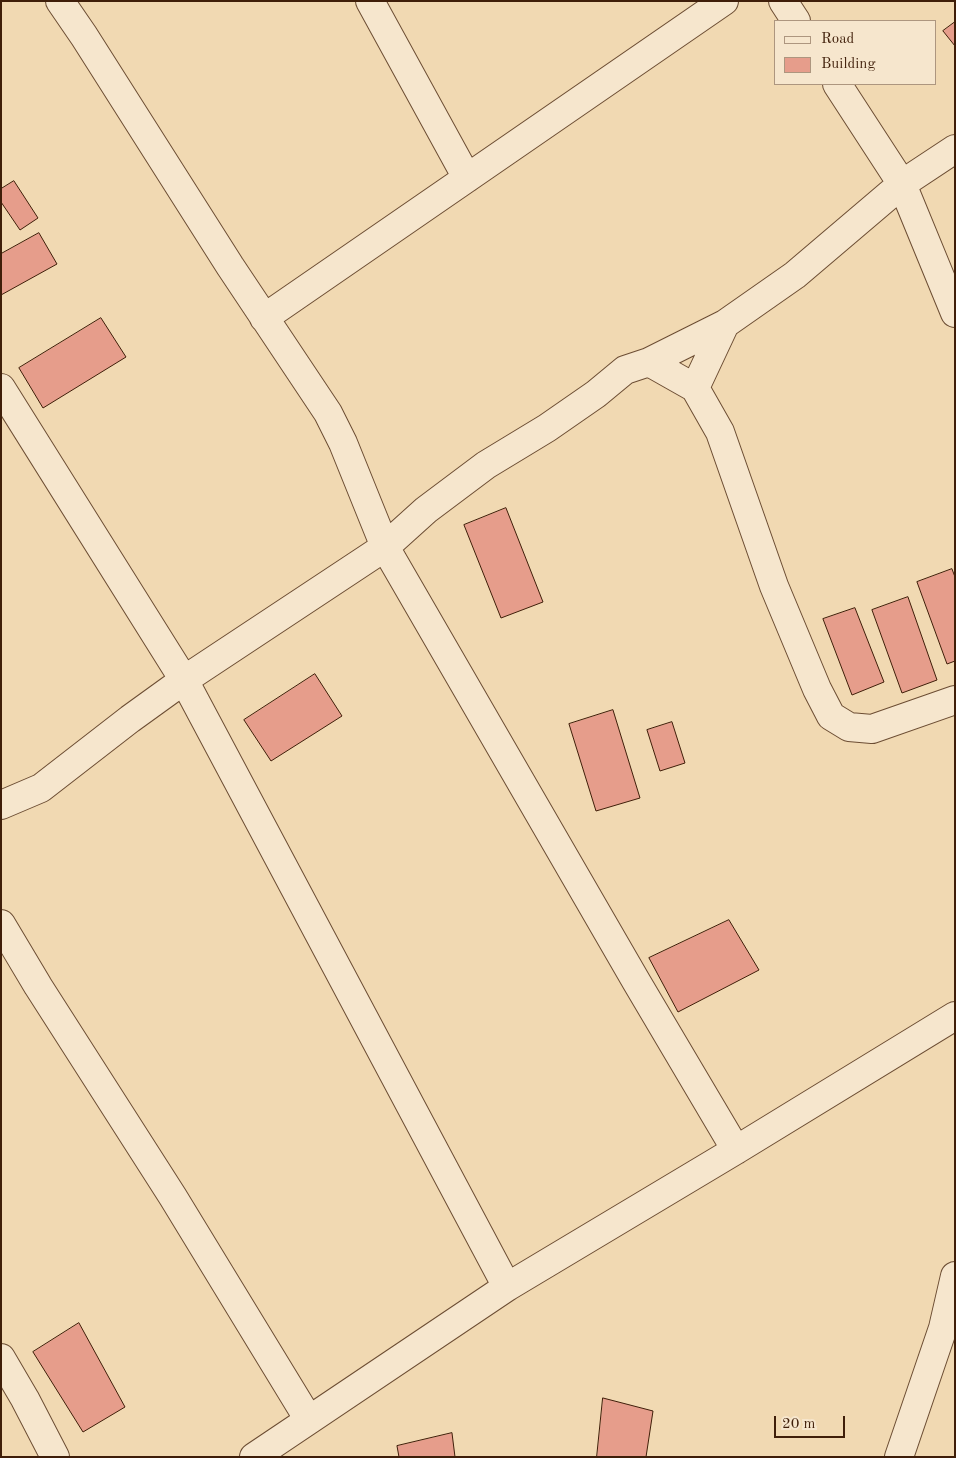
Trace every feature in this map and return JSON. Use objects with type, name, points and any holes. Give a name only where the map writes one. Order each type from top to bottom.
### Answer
[{"type":"street","points":[[60,1],[90,44],[230,266],[328,413],[343,444],[385,546],[636,981],[736,1150]]},
{"type":"street","points":[[370,1],[467,178]]},
{"type":"street","points":[[264,318],[724,1]]},
{"type":"street","points":[[783,1],[795,20]]},
{"type":"street","points":[[838,85],[902,184],[955,313]]},
{"type":"street","points":[[1,805],[41,788],[130,718],[385,546],[426,510],[486,465],[547,428],[596,394],[624,370],[649,362],[724,324],[795,275],[902,184],[955,150]]},
{"type":"street","points":[[695,388],[724,324]]},
{"type":"street","points":[[649,362],[695,388],[720,432],[774,586],[817,689],[831,716],[849,727],[872,729],[955,700]]},
{"type":"street","points":[[1,388],[184,680],[507,1287]]},
{"type":"street","points":[[1,924],[38,986],[174,1197],[309,1420]]},
{"type":"street","points":[[254,1457],[507,1287],[955,1016]]},
{"type":"street","points":[[899,1457],[943,1328],[955,1276]]},
{"type":"street","points":[[1,1358],[55,1457]]},
{"type":"building","points":[[955,22],[955,46],[943,31]]},
{"type":"building","points":[[14,181],[38,218],[20,230],[1,202],[1,189]]},
{"type":"building","points":[[39,233],[57,264],[1,295],[1,254]]},
{"type":"building","points":[[101,318],[126,357],[43,408],[19,368]]},
{"type":"building","points":[[506,508],[543,602],[501,618],[464,525]]},
{"type":"building","points":[[952,569],[955,577],[955,661],[947,664],[917,582]]},
{"type":"building","points":[[908,597],[937,680],[902,693],[872,610]]},
{"type":"building","points":[[855,608],[884,682],[852,695],[823,619]]},
{"type":"building","points":[[315,674],[342,716],[271,761],[244,720]]},
{"type":"building","points":[[613,710],[640,798],[596,811],[569,724]]},
{"type":"building","points":[[672,722],[685,763],[660,771],[647,730]]},
{"type":"building","points":[[729,920],[759,970],[678,1012],[649,958]]},
{"type":"building","points":[[79,1323],[125,1407],[83,1432],[33,1352]]},
{"type":"building","points":[[603,1398],[653,1411],[646,1457],[597,1457]]},
{"type":"building","points":[[452,1433],[455,1457],[399,1457],[397,1446]]}]
